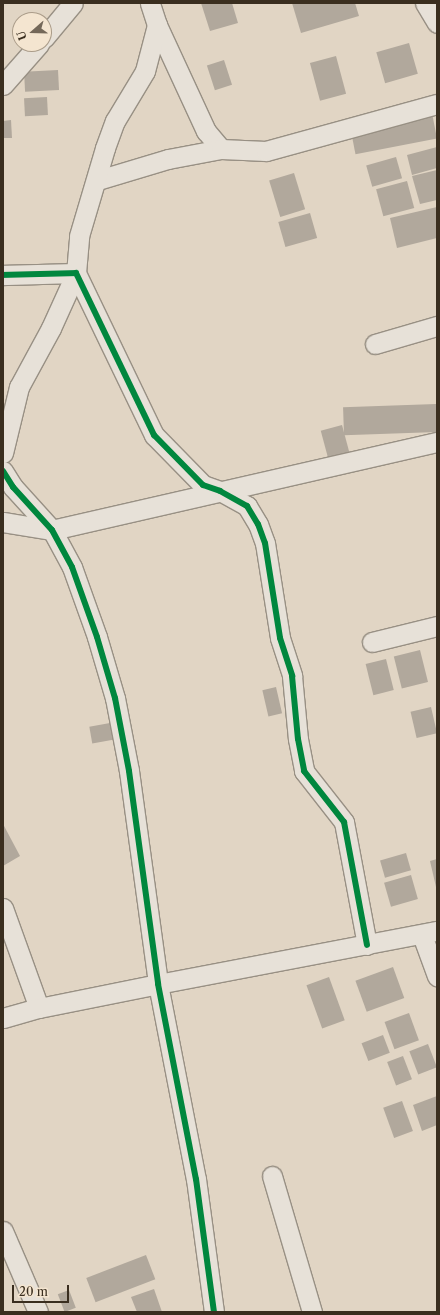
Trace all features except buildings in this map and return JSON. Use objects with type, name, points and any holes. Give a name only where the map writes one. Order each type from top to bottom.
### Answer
[{"type":"street","points":[[52,28],[73,3]]},
{"type":"street","points":[[150,3],[157,24],[206,131],[221,149]]},
{"type":"street","points":[[425,3],[437,23]]},
{"type":"street","points":[[3,453],[19,387],[51,328],[76,273],[79,236],[98,180],[115,121],[145,71],[157,24]]},
{"type":"street","points":[[3,84],[32,52]]},
{"type":"street","points":[[98,180],[168,159],[221,149],[266,151],[437,104]]},
{"type":"street","points":[[3,275],[76,273]]},
{"type":"street","points":[[76,273],[154,435],[203,485],[220,491],[247,506],[258,524],[265,543],[280,638],[292,676],[298,739],[304,772],[344,822],[367,945]]},
{"type":"street","points":[[375,344],[437,326]]},
{"type":"street","points":[[3,522],[52,530],[437,442]]},
{"type":"street","points":[[3,471],[13,487],[52,530],[72,567],[98,637],[114,698],[129,770],[158,984],[196,1179],[214,1312]]},
{"type":"street","points":[[372,642],[437,626]]},
{"type":"street","points":[[3,908],[39,1008]]},
{"type":"street","points":[[3,1018],[39,1008],[158,984],[430,933],[437,976]]},
{"type":"street","points":[[272,1176],[312,1312]]},
{"type":"street","points":[[3,1231],[38,1312]]},
{"type":"cycle path","points":[[3,275],[76,273],[154,435],[203,485],[220,491],[247,506],[258,524],[265,543],[280,638],[292,676],[298,739],[304,771],[344,822],[367,945]]},
{"type":"cycle path","points":[[3,471],[13,487],[52,530],[72,567],[97,637],[115,698],[129,771],[158,984],[196,1179],[214,1312]]}]
